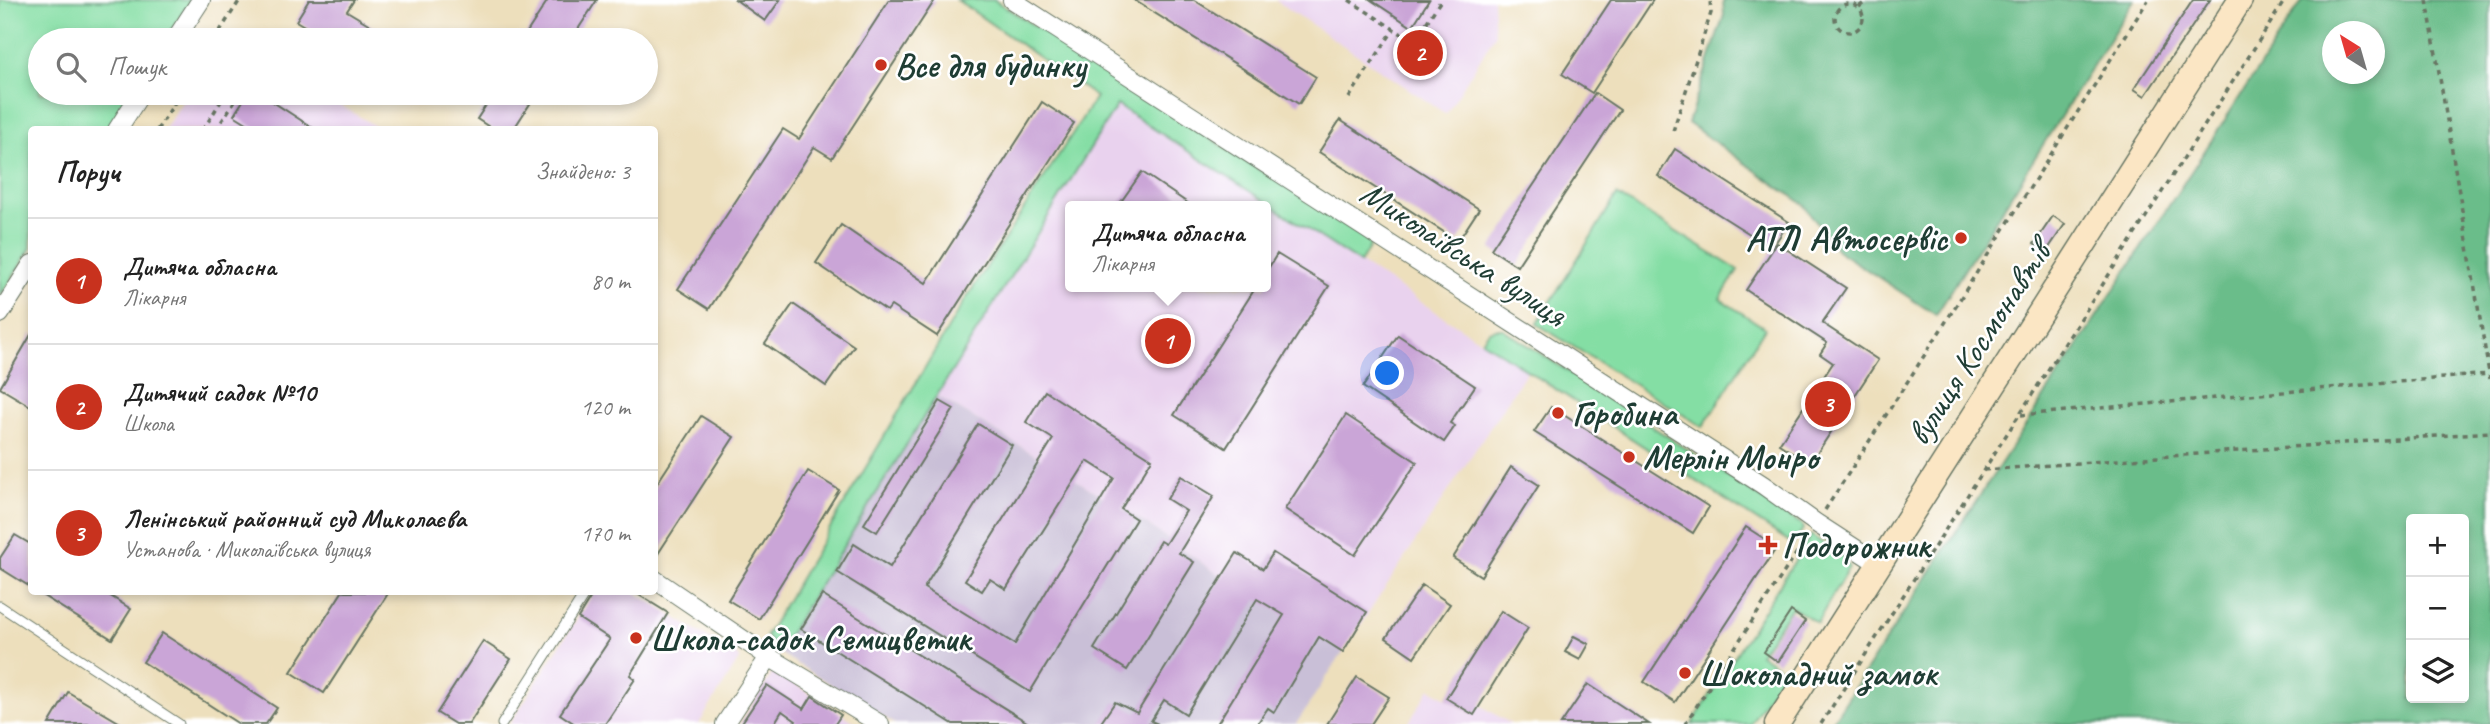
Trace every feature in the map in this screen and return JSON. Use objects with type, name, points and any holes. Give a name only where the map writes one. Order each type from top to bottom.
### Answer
[{"type":"main road","name":"вулиця Космонавтів","points":[[1777,724],[2240,0]]},
{"type":"street","points":[[183,28],[201,0]]},
{"type":"street","name":"Миколаївська вулиця","points":[[1012,0],[1717,455],[1879,564]]},
{"type":"street","points":[[120,126],[133,105]]},
{"type":"street","points":[[0,314],[28,270]]},
{"type":"street","points":[[658,582],[769,657],[880,724]]},
{"type":"street","points":[[725,724],[769,657]]},
{"type":"lane","points":[[502,724],[584,595]]},
{"type":"lane","points":[[0,606],[179,724]]},
{"type":"path","points":[[222,28],[240,0]]},
{"type":"path","points":[[1349,0],[1414,42],[1441,0]]},
{"type":"path","points":[[1673,131],[1711,13],[1710,0]]},
{"type":"path","points":[[1859,7],[1868,0]]},
{"type":"path","points":[[1685,724],[1940,331],[2148,0]]},
{"type":"path","points":[[1821,724],[2285,0]]},
{"type":"path","points":[[2019,415],[2490,377],[2427,0]]},
{"type":"path","points":[[1845,2],[1859,7],[1863,14],[1862,25],[1853,32],[1847,32],[1838,26],[1835,15],[1845,2]]},
{"type":"path","points":[[1349,98],[1394,29]]},
{"type":"path","points":[[160,126],[174,105]]},
{"type":"path","points":[[205,126],[219,105]]},
{"type":"path","points":[[219,126],[232,105]]},
{"type":"path","points":[[1984,470],[2490,432]]},
{"type":"shaded area","points":[[1275,0],[1493,0],[1495,35],[1446,114]]},
{"type":"shaded area","points":[[180,105],[340,105],[375,126],[167,126]]},
{"type":"shaded area","points":[[1117,105],[1265,201],[1065,201],[1065,292],[1271,292],[1271,205],[1527,371],[1343,652],[1222,577],[1135,516],[936,395]]},
{"type":"shaded area","points":[[936,395],[1135,516],[1222,577],[1343,652],[1296,724],[895,724],[778,652]]},
{"type":"shaded area","name":"Школа-садок Семицветик","points":[[592,595],[639,595],[740,658],[699,724],[510,724]]},
{"type":"shaded area","points":[[774,671],[858,724],[740,724]]},
{"type":"shaded area","points":[[1430,688],[1473,715],[1480,705],[1511,724],[1408,724]]},
{"type":"green space","points":[[0,0],[191,0],[173,28],[28,28],[28,105],[123,105],[110,126],[28,126],[28,253],[0,297]]},
{"type":"green space","points":[[957,0],[994,0],[1366,238],[1370,246],[1360,263],[1271,205],[1271,201],[1265,201],[1117,105],[778,652],[766,636],[962,305],[1096,97]]},
{"type":"green space","points":[[1723,0],[2134,0],[1936,315],[1837,250],[1803,204],[1688,123],[1724,15]]},
{"type":"green space","points":[[2303,0],[2490,0],[2490,724],[1831,724]]},
{"type":"green space","points":[[1617,195],[1738,270],[1720,299],[1765,328],[1703,427],[1537,324]]},
{"type":"green space","points":[[1503,329],[1801,524],[1803,529],[1793,544],[1482,341],[1489,331]]},
{"type":"green space","points":[[1811,535],[1844,558],[1849,567],[1817,623],[1792,607],[1760,654],[1785,671],[1750,724],[1692,724]]},
{"type":"building","points":[[309,0],[354,0],[347,11],[375,28],[308,28],[296,21]]},
{"type":"building","points":[[548,0],[597,0],[579,28],[530,28]]},
{"type":"building","points":[[736,0],[780,0],[765,21]]},
{"type":"building","points":[[889,0],[935,0],[832,158],[814,147],[709,309],[678,289],[783,129],[799,139]]},
{"type":"building","points":[[1134,0],[1194,0],[1316,77],[1299,104]]},
{"type":"building","points":[[1371,0],[1429,0],[1412,27]]},
{"type":"building","points":[[1611,0],[1653,0],[1592,93],[1562,74]]},
{"type":"building","points":[[2193,0],[2210,0],[2145,96],[2134,89]]},
{"type":"building","points":[[1595,93],[1620,110],[1517,266],[1491,249]]},
{"type":"building","points":[[1042,102],[1074,123],[937,336],[891,306],[887,311],[816,263],[841,225],[926,283]]},
{"type":"building","points":[[240,105],[277,105],[310,126],[252,126],[234,115]]},
{"type":"building","points":[[486,105],[529,105],[516,126],[488,126],[477,119]]},
{"type":"building","points":[[1340,120],[1479,209],[1458,241],[1319,152]]},
{"type":"building","points":[[1675,149],[1789,222],[1772,248],[1658,176]]},
{"type":"building","points":[[1142,172],[1185,201],[1122,201]]},
{"type":"building","points":[[2053,216],[2065,224],[2046,252],[2034,244]]},
{"type":"building","points":[[1777,243],[1846,288],[1822,323],[1878,360],[1810,464],[1779,444],[1833,363],[1820,354],[1827,343],[1746,290]]},
{"type":"building","points":[[1277,254],[1329,286],[1226,448],[1174,415],[1253,292],[1271,292],[1271,264]]},
{"type":"building","points":[[793,304],[854,346],[826,386],[765,344]]},
{"type":"building","points":[[1398,335],[1475,386],[1450,423],[1455,426],[1444,442],[1363,387]]},
{"type":"building","points":[[28,340],[28,405],[0,388]]},
{"type":"building","points":[[1045,391],[1152,459],[1121,509],[1136,519],[1030,692],[837,572],[854,544],[890,567],[978,424],[1012,445],[924,588],[1015,644],[1114,478],[1087,461],[1006,589],[990,579],[982,591],[965,580],[1053,439],[1026,422]]},
{"type":"building","points":[[940,401],[954,409],[877,532],[864,524]]},
{"type":"building","points":[[1551,407],[1709,507],[1693,533],[1534,432]]},
{"type":"building","points":[[1346,415],[1417,462],[1355,555],[1285,509]]},
{"type":"building","points":[[701,416],[734,437],[658,554],[658,482]]},
{"type":"building","points":[[1511,467],[1539,485],[1481,576],[1453,558]]},
{"type":"building","points":[[808,471],[839,490],[759,619],[728,600]]},
{"type":"building","points":[[1181,476],[1214,496],[1179,553],[1194,562],[1127,670],[1094,649],[1160,541],[1165,544],[1186,511],[1167,499]]},
{"type":"building","points":[[1746,527],[1777,547],[1675,702],[1644,682]]},
{"type":"building","points":[[15,535],[28,543],[28,586],[0,568],[0,558]]},
{"type":"building","points":[[1237,553],[1263,569],[1273,553],[1367,612],[1343,652],[1319,637],[1274,712],[1268,708],[1257,724],[1217,724],[1284,615],[1257,599],[1186,714],[1164,700],[1151,721],[1158,724],[1100,724],[1115,702],[1137,713]]},
{"type":"building","points":[[1422,585],[1450,604],[1414,657],[1386,638]]},
{"type":"building","points":[[42,595],[109,595],[131,609],[112,639]]},
{"type":"building","points":[[340,595],[387,595],[324,693],[291,672]]},
{"type":"building","points":[[592,595],[639,595],[668,613],[630,675],[635,679],[605,724],[575,724],[560,714],[610,639],[578,618]]},
{"type":"building","points":[[822,595],[1030,724],[953,724],[801,629]]},
{"type":"building","points":[[1501,611],[1528,628],[1474,715],[1446,698]]},
{"type":"building","points":[[1791,611],[1805,621],[1778,662],[1764,652]]},
{"type":"building","points":[[162,633],[277,708],[266,724],[239,724],[143,662]]},
{"type":"building","points":[[1574,636],[1589,644],[1580,660],[1565,652]]},
{"type":"building","points":[[483,641],[511,659],[469,724],[455,724],[437,713]]},
{"type":"building","points":[[1357,677],[1389,697],[1371,724],[1327,724]]},
{"type":"building","points":[[1588,684],[1649,724],[1561,724]]},
{"type":"building","points":[[767,685],[804,709],[812,696],[841,715],[835,724],[794,724],[796,721],[782,711],[774,724],[741,724]]},
{"type":"building","points":[[68,692],[122,724],[49,724]]},
{"type":"place","name":"Дитячий садок №10","points":[[1420,53]]},
{"type":"place","name":"Все для будинку","points":[[881,65]]},
{"type":"place","name":"АТЛ Автосервіс","points":[[1961,238]]},
{"type":"place","name":"Дитяча обласна","points":[[1168,341]]},
{"type":"place","name":"Ленінський районний суд Миколаєва","points":[[1828,404]]},
{"type":"place","name":"Горобина","points":[[1558,413]]},
{"type":"place","name":"Мерлін Монро","points":[[1629,457]]},
{"type":"place","name":"Подорожник","points":[[1768,545]]},
{"type":"place","name":"Школа-садок Семицветик","points":[[636,638]]},
{"type":"place","name":"Шоколадний замок","points":[[1685,673]]}]
